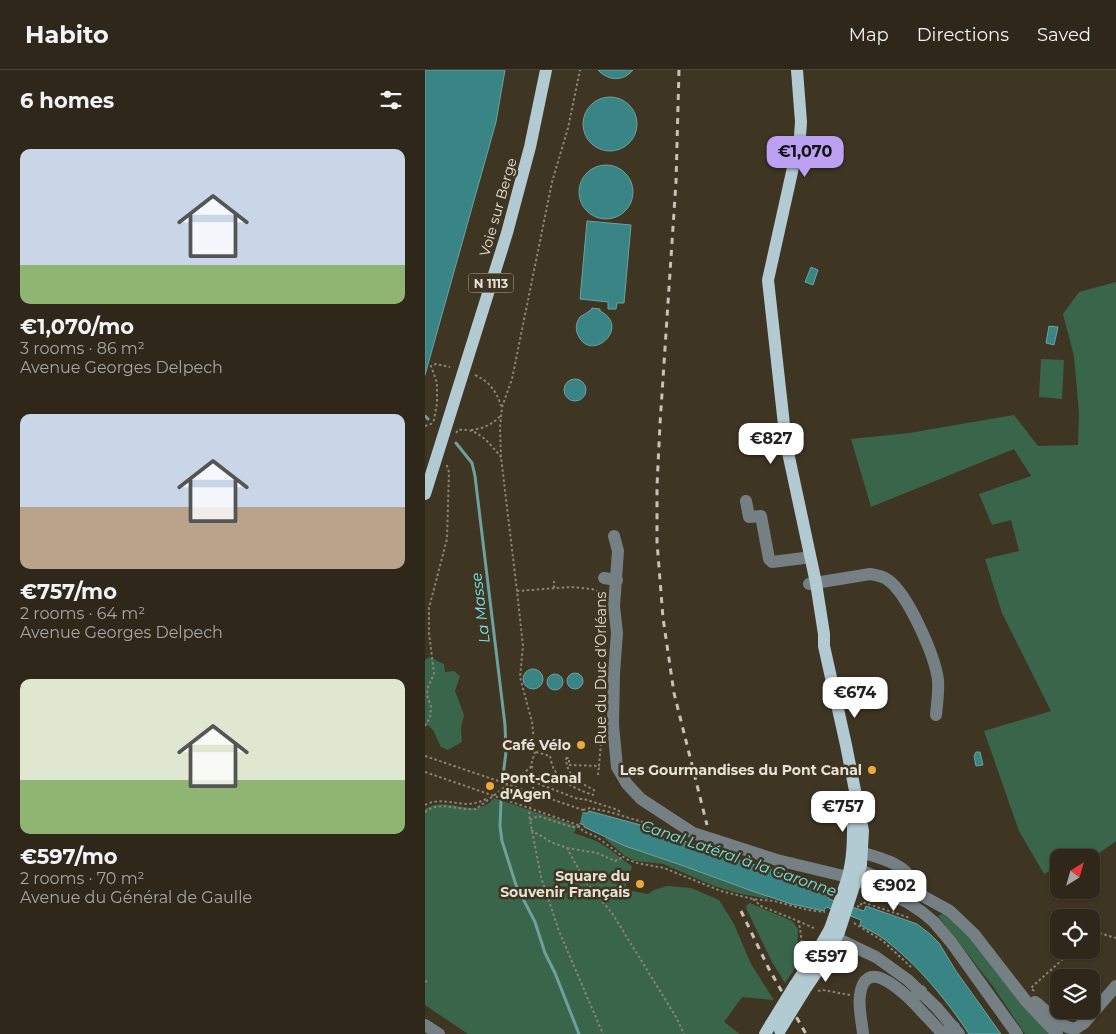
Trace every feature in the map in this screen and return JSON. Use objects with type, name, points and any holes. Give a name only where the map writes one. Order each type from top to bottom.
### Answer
[{"type":"main road","name":"Voie sur Berge","points":[[425,494],[507,234],[530,147],[546,70]]},
{"type":"main road","points":[[798,71],[800,136],[768,280],[765,311],[783,453],[804,558],[813,584]]},
{"type":"main road","points":[[768,280],[786,443],[824,634],[824,646],[847,745],[863,831],[856,878],[834,933],[804,990],[773,1030]]},
{"type":"main road","points":[[856,798],[853,813],[856,878]]},
{"type":"street","points":[[746,501],[749,517],[761,516],[769,559],[772,562],[804,558]]},
{"type":"street","name":"Rue du Duc d'Orléans","points":[[615,536],[618,551],[611,579],[617,633],[613,725],[617,767],[627,784],[641,799],[686,830],[701,837],[777,860],[856,878]]},
{"type":"street","points":[[813,584],[870,574],[880,575],[889,580],[921,629],[935,667],[938,689],[936,715]]},
{"type":"street","points":[[853,813],[857,824],[859,852],[887,860],[899,866],[912,883],[910,889]]},
{"type":"street","points":[[856,878],[910,889],[939,904],[960,920],[974,934],[1026,1001],[1057,1034]]},
{"type":"street","points":[[856,878],[907,902],[934,922],[951,942],[1017,1034]]},
{"type":"street","points":[[834,933],[876,957],[916,996],[957,1030]]},
{"type":"street","points":[[863,1034],[860,996],[866,980],[871,977],[879,977],[916,996]]},
{"type":"street","points":[[1026,1001],[1036,1002],[1060,1024],[1066,1028],[1075,1029],[1084,1023],[1116,986]]},
{"type":"street","points":[[425,1025],[439,1034]]},
{"type":"path","points":[[580,70],[568,128],[552,182],[514,371],[502,407],[500,428],[501,457],[523,646],[520,677],[532,722],[535,752],[532,763],[534,782],[530,820],[531,830],[541,877],[559,931],[603,1034]]},
{"type":"path","points":[[425,426],[431,424],[434,420],[437,403],[437,383],[431,366],[436,364],[450,367]]},
{"type":"path","points":[[473,374],[489,383],[502,407]]},
{"type":"path","points":[[454,436],[458,430],[480,429],[498,419],[501,415]]},
{"type":"path","points":[[471,430],[487,441],[501,457]]},
{"type":"path","points":[[425,726],[430,718],[431,707],[427,695],[428,687],[434,674],[429,633],[429,608],[447,538],[449,472],[446,460]]},
{"type":"path","points":[[554,580],[554,588]]},
{"type":"path","points":[[517,591],[571,587],[591,589],[604,593],[614,606]]},
{"type":"path","points":[[598,775],[600,739],[603,726],[613,725]]},
{"type":"path","points":[[535,752],[550,756],[555,772],[568,784],[593,795]]},
{"type":"path","points":[[425,756],[583,810],[590,808],[620,816],[619,812],[615,809],[584,799],[577,799],[534,782]]},
{"type":"path","points":[[596,803],[593,795],[595,790],[570,774],[566,765],[566,758],[569,758],[569,765],[581,767],[599,766]]},
{"type":"path","points":[[425,812],[435,807],[476,809],[523,774],[532,763]]},
{"type":"path","points":[[425,772],[579,826],[585,833],[605,842],[623,857],[637,864],[663,868],[721,891],[753,900],[774,901],[808,910],[830,912]]},
{"type":"path","points":[[425,805],[448,801],[466,804],[489,798]]},
{"type":"path","points":[[530,820],[538,816],[572,827],[579,826]]},
{"type":"path","points":[[531,830],[551,842],[567,848],[597,853],[615,861],[623,857]]},
{"type":"path","points":[[567,848],[585,881],[612,913],[676,1017],[683,1034]]},
{"type":"path","points":[[753,900],[761,906],[834,933]]},
{"type":"path","points":[[860,908],[862,902],[900,914],[917,922]]},
{"type":"path","points":[[798,921],[802,943],[802,959]]},
{"type":"path","points":[[854,922],[883,941],[912,969]]},
{"type":"path","points":[[1100,934],[1116,938]]},
{"type":"path","points":[[1031,988],[1063,959]]},
{"type":"path","points":[[425,982],[429,980]]},
{"type":"path","points":[[804,990],[823,990],[860,996]]},
{"type":"green space","points":[[1116,282],[1116,841],[1100,853],[1100,849],[1050,849],[1050,871],[1044,874],[1019,831],[984,731],[1051,711],[1002,613],[985,559],[1019,551],[1011,520],[992,525],[979,494],[1031,476],[1014,449],[871,507],[851,439],[909,433],[1014,415],[1038,446],[1078,445],[1079,414],[1074,356],[1063,314],[1079,292]]},
{"type":"green space","points":[[1041,359],[1064,360],[1062,399],[1039,397]]},
{"type":"green space","points":[[429,657],[444,664],[445,672],[454,671],[460,676],[455,691],[464,715],[461,728],[462,742],[448,750],[441,747],[433,730],[425,723],[425,660]]},
{"type":"green space","points":[[494,798],[577,826],[574,833],[600,843],[632,866],[629,880],[626,881],[626,890],[648,894],[667,886],[691,888],[719,900],[734,924],[751,964],[774,1000],[742,997],[724,1022],[740,1034],[468,1034],[425,1005],[425,809],[443,804],[470,808],[479,807],[487,804]]},
{"type":"green space","points":[[603,837],[768,896],[768,899],[714,886],[663,864],[635,861],[625,856]]},
{"type":"green space","points":[[750,903],[792,921],[798,929],[797,965],[785,983],[772,962],[747,910],[746,906]]},
{"type":"green space","points":[[945,912],[971,936],[1048,1034],[1025,1034],[992,985],[938,916]]},
{"type":"water","points":[[425,70],[505,70],[496,122],[425,375]]},
{"type":"water","points":[[598,70],[633,70],[625,77],[616,79],[602,74]]},
{"type":"water","points":[[605,97],[615,97],[625,101],[633,109],[637,124],[633,139],[625,147],[615,151],[605,151],[595,147],[587,139],[583,129],[583,119],[587,109],[595,101]]},
{"type":"water","points":[[601,165],[611,165],[621,169],[629,177],[633,192],[629,207],[621,215],[611,219],[601,219],[591,215],[583,207],[579,197],[579,187],[583,177],[591,169]]},
{"type":"water","points":[[587,221],[631,225],[624,303],[617,303],[616,309],[608,309],[608,302],[580,299]]},
{"type":"water","points":[[811,267],[818,270],[813,285],[805,282]]},
{"type":"water","points":[[592,308],[600,309],[609,318],[612,326],[611,333],[606,340],[591,346],[584,343],[578,335],[576,328],[580,317]]},
{"type":"water","points":[[1049,326],[1058,327],[1054,345],[1046,343]]},
{"type":"water","points":[[575,379],[583,382],[586,390],[583,398],[575,401],[567,398],[564,390],[567,382]]},
{"type":"water","points":[[529,669],[537,669],[543,675],[543,683],[537,689],[529,689],[523,683],[523,675]]},
{"type":"water","points":[[575,673],[583,681],[575,689],[567,681]]},
{"type":"water","points":[[555,674],[563,682],[555,690],[547,682]]},
{"type":"water","points":[[976,752],[980,752],[983,765],[976,766],[974,756]]},
{"type":"water","points":[[425,770],[583,813],[588,813],[589,811],[648,827],[700,847],[758,866],[761,865],[829,894],[829,899],[864,911],[866,906],[917,924],[939,943],[956,971],[1001,1034],[969,1034],[941,995],[908,959],[884,939],[860,925],[861,920],[826,907],[824,911],[791,904],[752,891],[625,846],[584,827],[584,825]]},
{"type":"pier","name":"Pont-Canal d'Agen","points":[[425,755],[583,810],[580,823],[577,825],[425,772]]},
{"type":"waterway","name":"La Masse","points":[[425,416],[428,419]]},
{"type":"waterway","name":"La Masse","points":[[456,443],[472,463],[475,476],[505,725],[506,752],[503,776]]},
{"type":"waterway","name":"La Masse","points":[[501,801],[500,826],[502,841],[516,885],[535,922],[545,953],[579,1034]]},
{"type":"railway","points":[[679,70],[676,182],[657,486],[657,542],[663,618],[674,693],[707,825]]},
{"type":"railway","points":[[741,911],[769,969],[806,1034]]},
{"type":"place","name":"Café Vélo","points":[[581,745]]},
{"type":"place","name":"Les Gourmandises du Pont Canal","points":[[872,770]]},
{"type":"place","name":"Pont-Canal d'Agen","points":[[490,786]]},
{"type":"place","name":"Square du Souvenir Français","points":[[640,884]]},
{"type":"water label","name":"Canal Latéral à la Garonne","points":[[739,858]]}]
